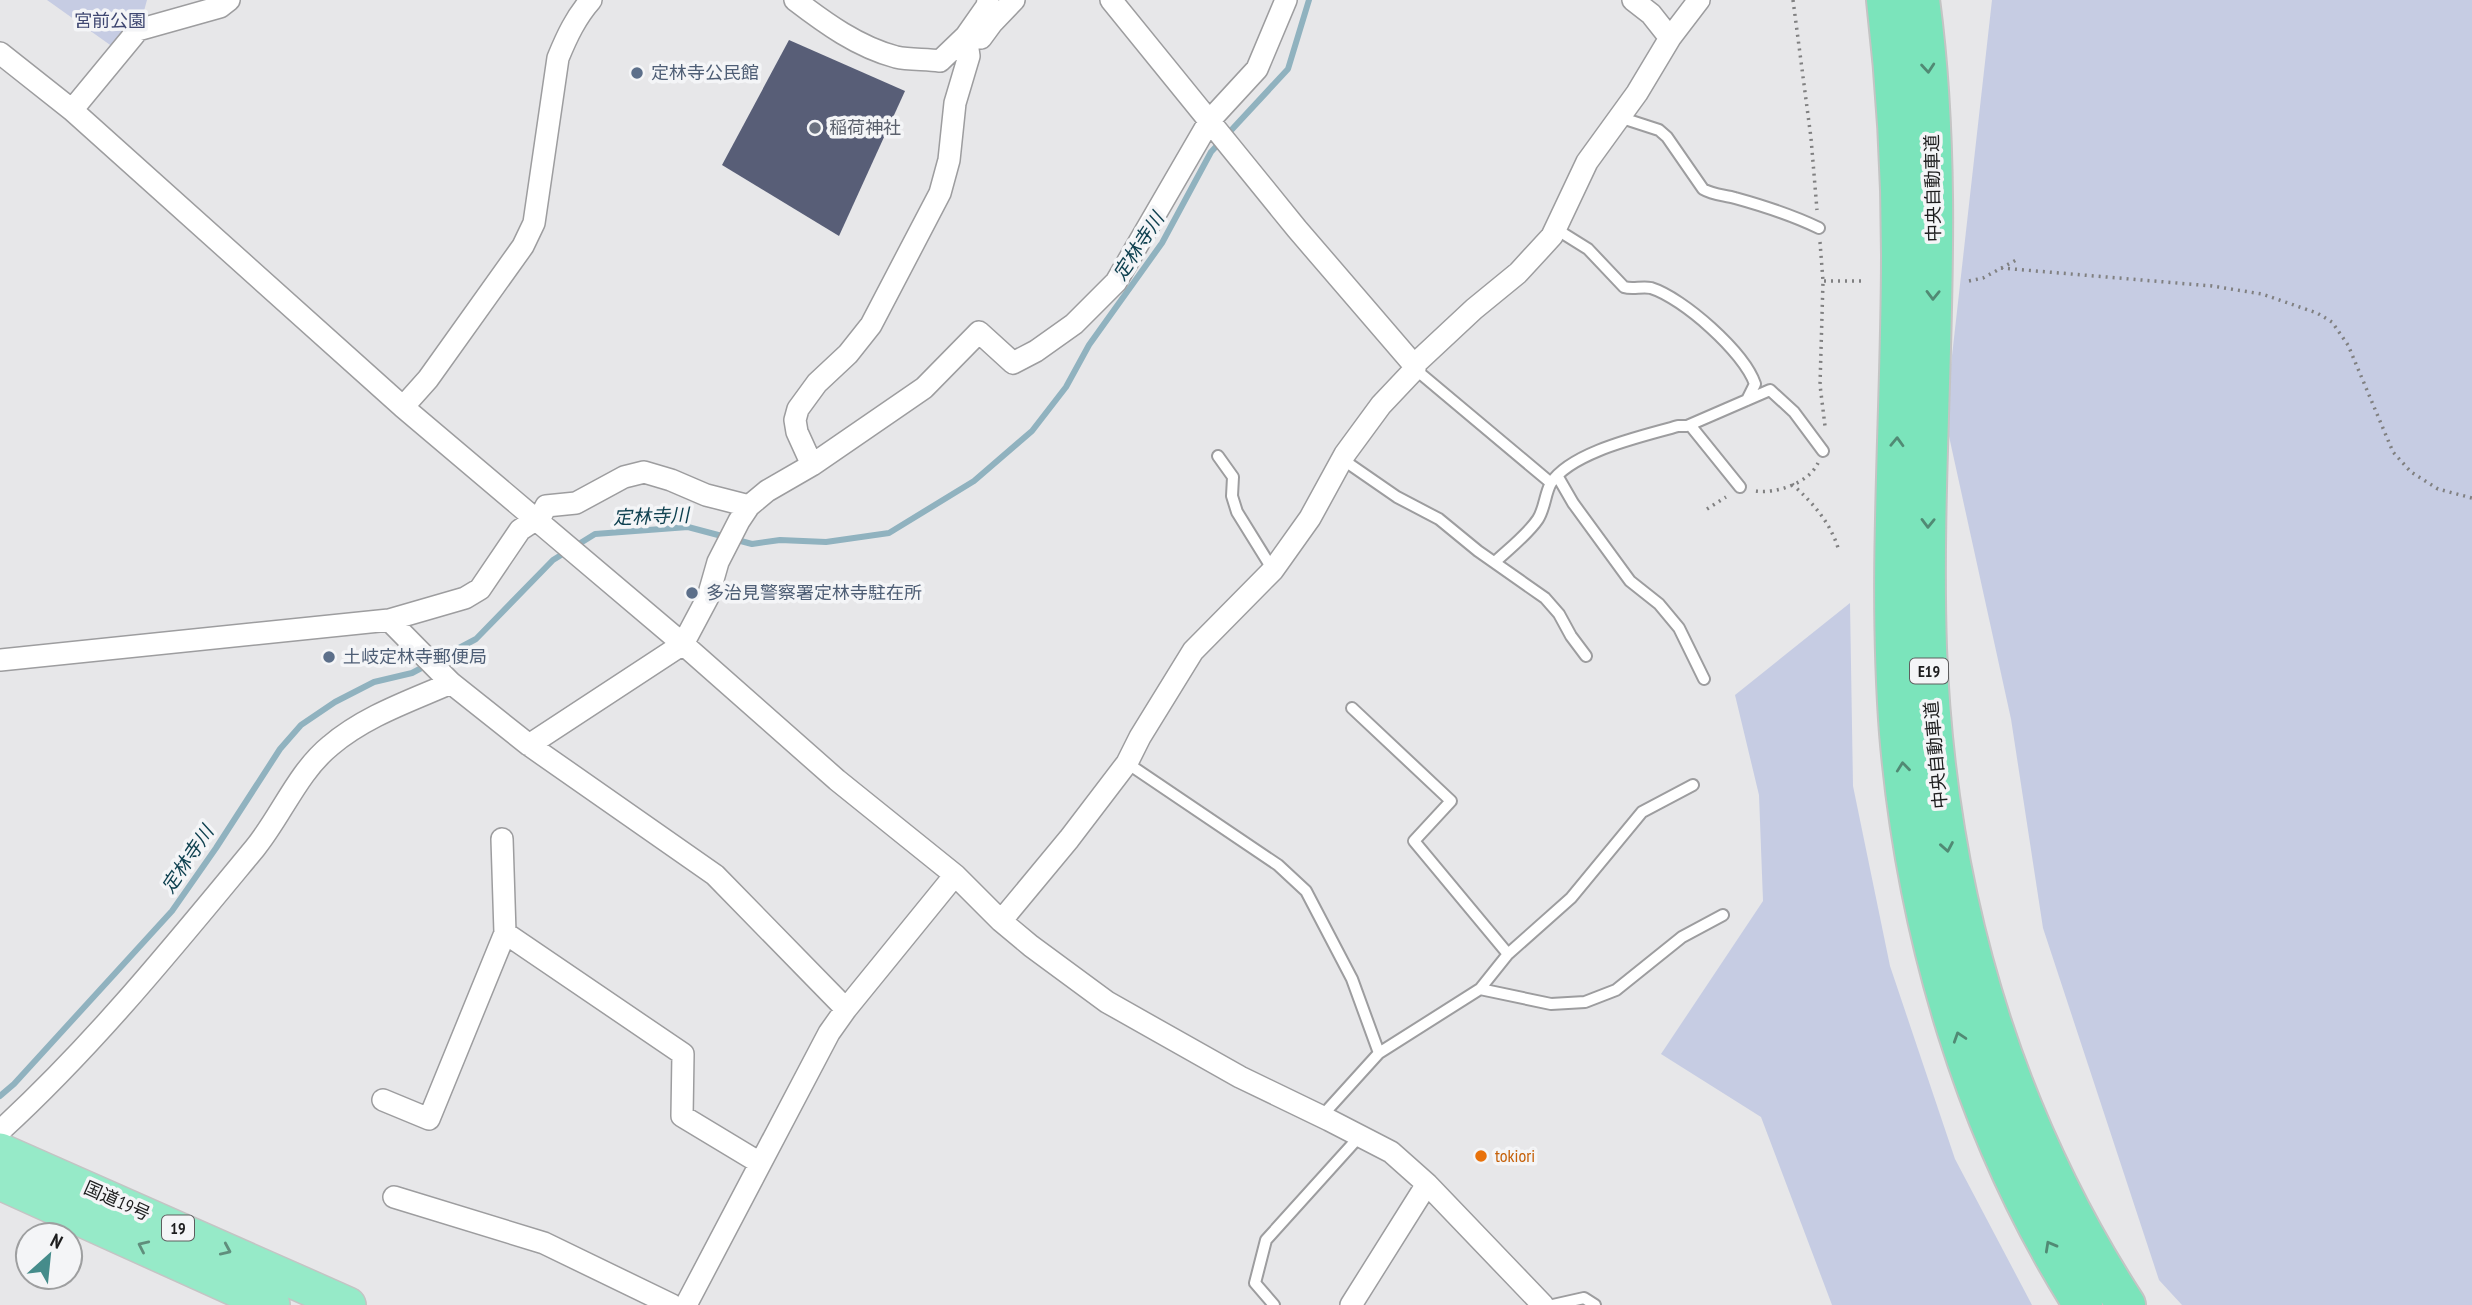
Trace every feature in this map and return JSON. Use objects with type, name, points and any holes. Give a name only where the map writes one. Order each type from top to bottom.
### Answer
[{"type":"highway","name":"中央自動車道","points":[[1886,0],[1899,164],[1901,255],[1894,566],[1899,732],[1908,814],[1922,904],[1943,987],[1969,1068],[2031,1211],[2083,1305]]},
{"type":"highway","name":"中央自動車道","points":[[1920,0],[1929,77],[1934,164],[1927,648],[1941,812],[1956,898],[1977,980],[2001,1055],[2033,1133],[2068,1206],[2126,1305]]},
{"type":"highway","name":"国道19号","points":[[2,1154],[272,1305]]},
{"type":"highway","name":"国道19号","points":[[2,1154],[348,1305]]},
{"type":"street","points":[[72,110],[138,30],[220,7],[229,0]]},
{"type":"street","points":[[403,407],[428,379],[523,246],[534,223],[558,58],[567,35],[591,0]]},
{"type":"street","points":[[795,0],[825,24],[859,43],[897,57],[940,61],[967,42],[988,0]]},
{"type":"street","points":[[967,42],[980,40],[1014,0]]},
{"type":"street","points":[[1111,0],[1297,229],[1415,367]]},
{"type":"street","points":[[528,745],[683,644],[708,597],[718,562],[738,521],[749,506],[767,491],[812,465],[924,388],[979,332],[1013,363],[1074,324],[1116,282],[1210,120],[1257,69],[1286,0]]},
{"type":"street","points":[[1633,0],[1651,14],[1670,38]]},
{"type":"street","points":[[1001,921],[1127,764],[1140,737],[1193,651],[1273,570],[1310,518],[1342,459],[1381,405],[1415,367],[1474,309],[1518,273],[1552,236],[1587,162],[1670,38],[1699,0]]},
{"type":"street","points":[[812,465],[797,432],[795,420],[798,409],[817,383],[848,354],[871,325],[940,193],[949,160],[955,103],[969,56],[967,42]]},
{"type":"street","points":[[0,53],[72,110],[403,407],[683,644],[837,780],[955,875],[1001,921],[1107,1002],[1240,1077],[1391,1152],[1427,1184],[1543,1305]]},
{"type":"street","points":[[0,660],[390,620],[465,598],[480,589],[520,530],[541,516],[546,506],[576,503],[624,477],[644,472],[706,495],[749,506]]},
{"type":"street","points":[[390,620],[451,682],[528,745],[715,874],[846,1009]]},
{"type":"street","points":[[2,1154],[32,1102],[148,978],[267,832],[302,779],[328,747],[361,723],[451,682]]},
{"type":"street","points":[[383,1100],[429,1119],[505,933],[502,839]]},
{"type":"street","points":[[686,1305],[829,1033],[955,875]]},
{"type":"street","points":[[505,933],[683,1054],[682,1116],[760,1163]]},
{"type":"street","points":[[1351,1305],[1427,1184]]},
{"type":"street","points":[[394,1197],[544,1243],[672,1305]]},
{"type":"lane","points":[[1619,117],[1659,130],[1708,192],[1794,216],[1819,228]]},
{"type":"lane","points":[[1556,229],[1588,249],[1624,287],[1650,288],[1673,298],[1695,313],[1752,373],[1755,384],[1747,400]]},
{"type":"lane","points":[[1415,367],[1555,480],[1630,581],[1659,604],[1679,628],[1704,679]]},
{"type":"lane","points":[[1496,561],[1537,521],[1555,480],[1569,467],[1606,446],[1690,425],[1770,390],[1794,412],[1823,451]]},
{"type":"lane","points":[[1690,425],[1741,487]]},
{"type":"lane","points":[[1218,456],[1233,477],[1233,496],[1237,512],[1273,570]]},
{"type":"lane","points":[[1342,459],[1397,497],[1439,519],[1478,551],[1496,561],[1545,598],[1587,656]]},
{"type":"lane","points":[[1352,708],[1451,801],[1414,841],[1508,954]]},
{"type":"lane","points":[[1127,764],[1278,865],[1306,891],[1352,979],[1379,1053]]},
{"type":"lane","points":[[1321,1117],[1379,1053],[1479,989],[1508,954],[1572,898],[1642,812],[1693,785]]},
{"type":"lane","points":[[1479,989],[1551,1004],[1585,1002],[1616,990],[1682,937],[1723,915]]},
{"type":"lane","points":[[1274,1305],[1255,1283],[1266,1240],[1359,1137]]},
{"type":"lane","points":[[1553,1305],[1584,1298],[1595,1305]]},
{"type":"path","points":[[1707,509],[1741,487],[1772,492],[1806,478],[1814,470],[1827,444],[1819,385],[1823,281],[1819,228],[1811,138],[1793,0]]},
{"type":"path","points":[[1969,281],[1983,278],[2018,259]]},
{"type":"path","points":[[2001,268],[2212,286],[2262,293],[2317,313],[2332,322],[2348,345],[2393,452],[2411,472],[2438,489],[2472,498]]},
{"type":"path","points":[[1823,281],[1864,281]]},
{"type":"path","points":[[1792,484],[1824,519],[1834,535],[1839,551]]},
{"type":"green space","name":"宮前公園","points":[[47,0],[147,0],[142,18],[113,47]]},
{"type":"green space","points":[[1992,0],[2472,0],[2472,1305],[2182,1305],[2159,1280],[2043,928],[2011,719],[1945,418]]},
{"type":"green space","points":[[1850,603],[1853,786],[1890,966],[1955,1159],[2032,1305],[1832,1305],[1761,1117],[1661,1054],[1763,901],[1759,795],[1735,695]]},
{"type":"building","name":"稲荷神社","points":[[789,40],[905,91],[839,236],[722,165]]},
{"type":"waterway","name":"定林寺川","points":[[0,1096],[172,911],[280,749],[301,725],[335,702],[374,682],[412,673],[476,639],[553,560],[595,534],[688,527],[752,544],[780,540],[826,542],[889,533],[974,481],[1032,431],[1066,387],[1089,345],[1162,243],[1211,152],[1288,69],[1309,0]]},
{"type":"place","name":"定林寺公民館","points":[[637,73]]},
{"type":"place","name":"稲荷神社","points":[[815,128]]},
{"type":"place","name":"多治見警察署定林寺駐在所","points":[[692,593]]},
{"type":"place","name":"土岐定林寺郵便局","points":[[329,657]]},
{"type":"place","name":"tokiori","points":[[1481,1156]]}]
